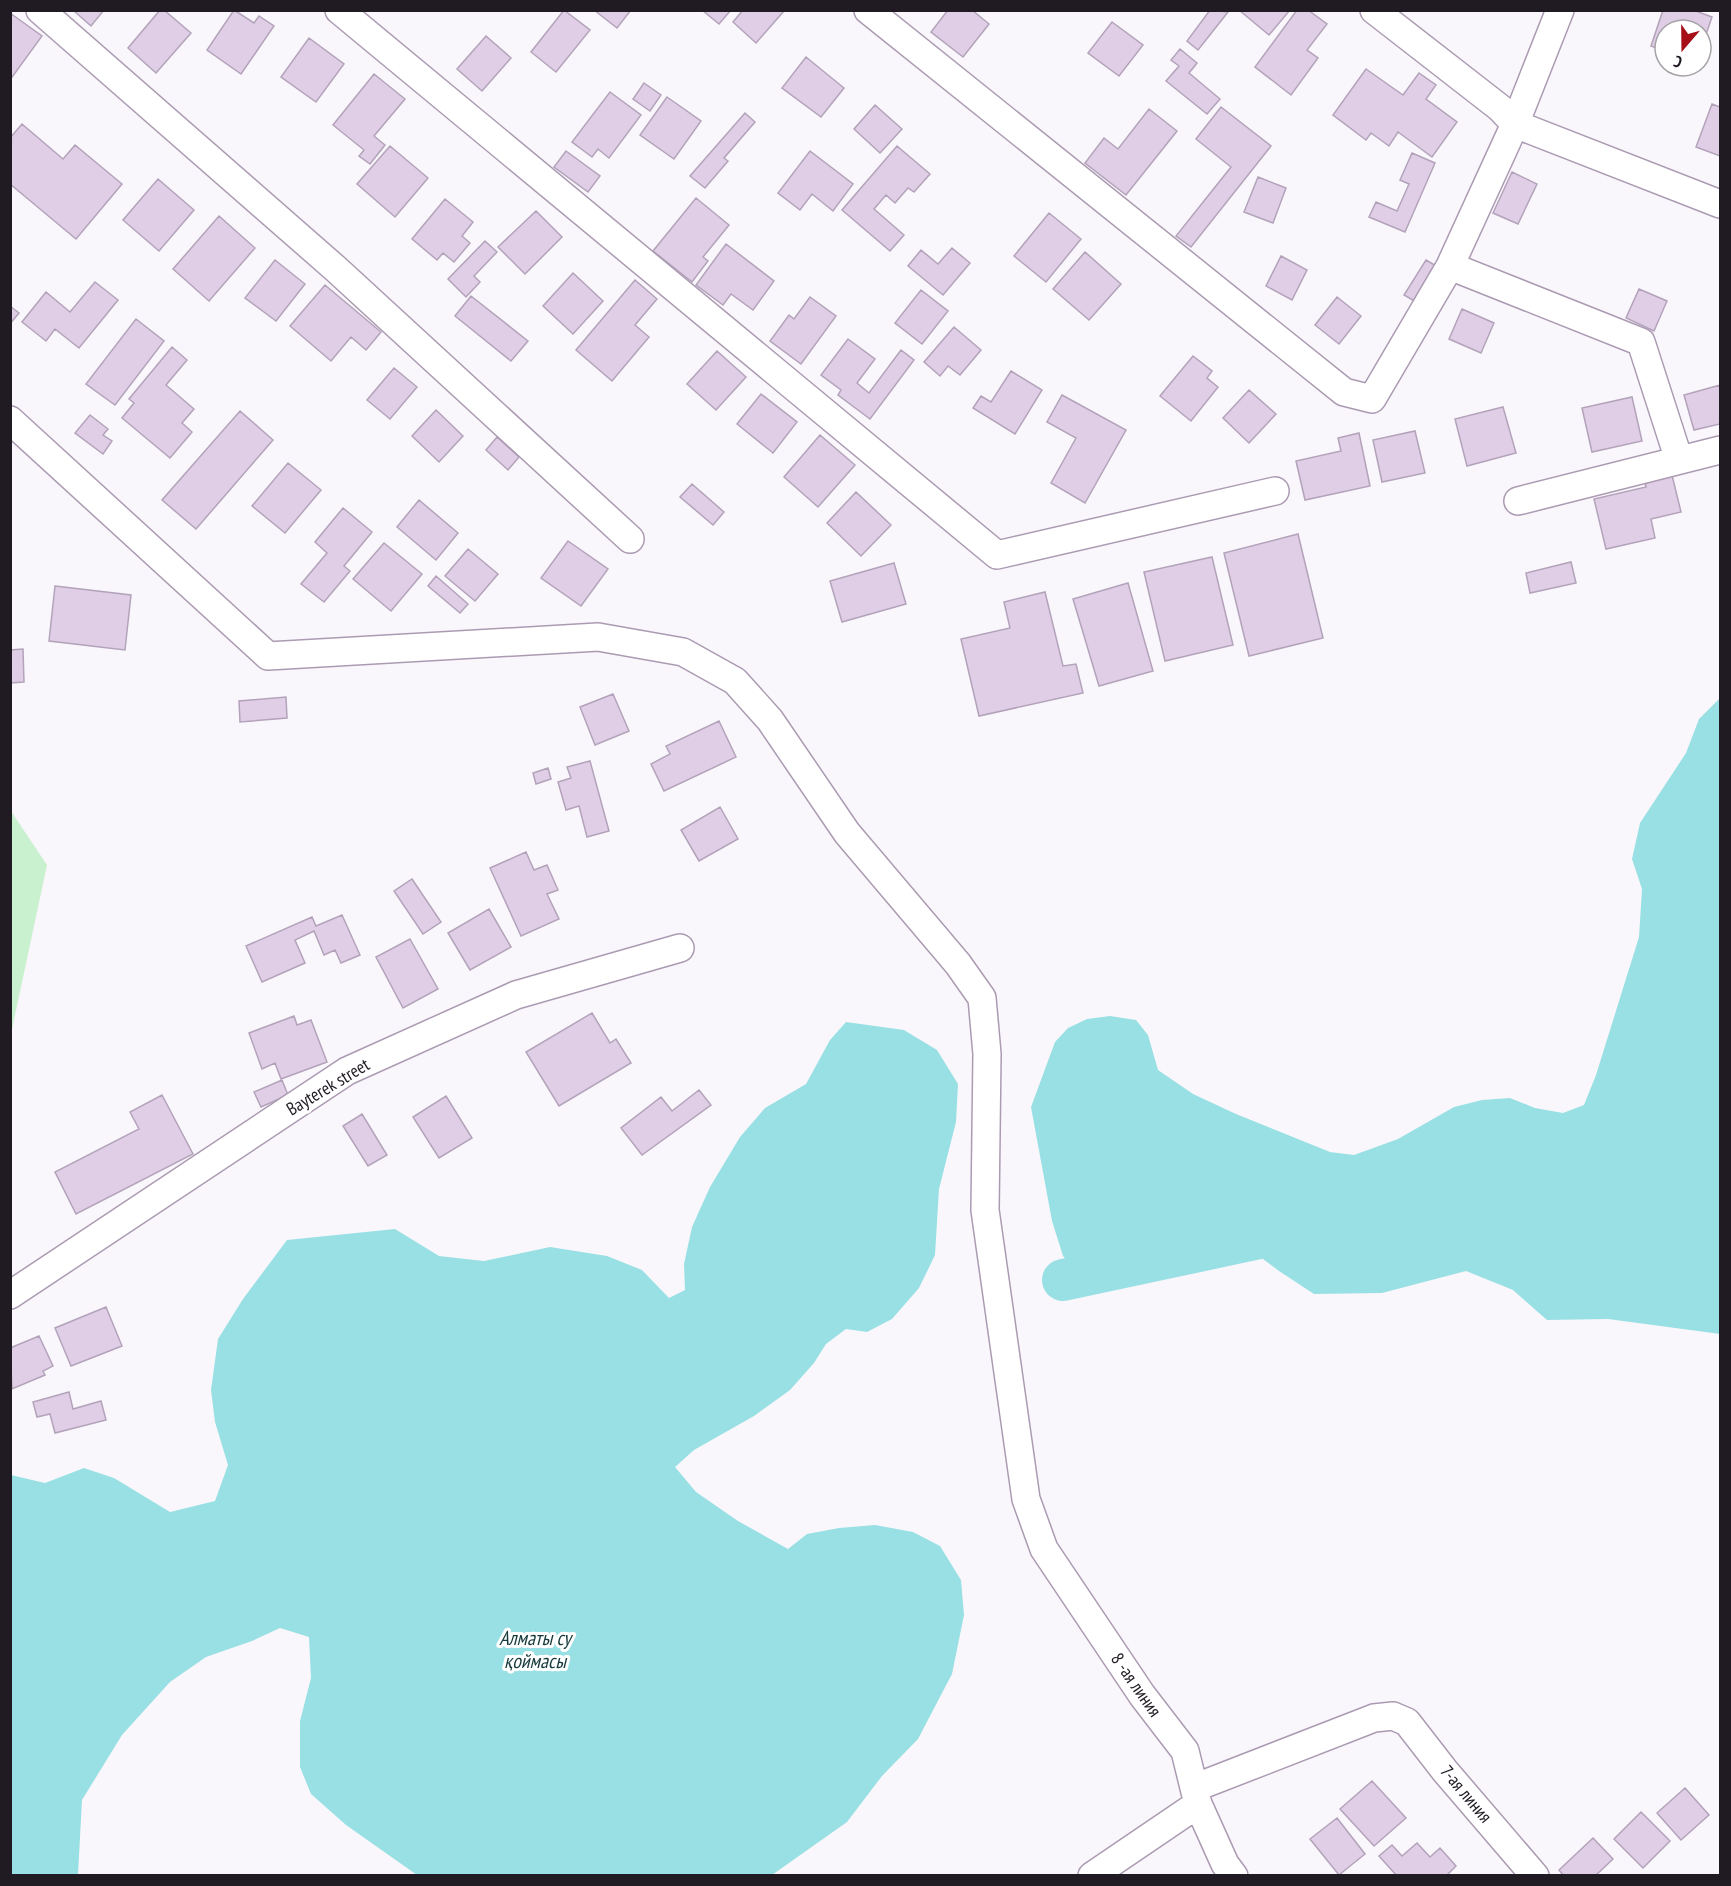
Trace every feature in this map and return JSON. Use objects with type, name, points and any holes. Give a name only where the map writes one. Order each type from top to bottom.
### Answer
[{"type":"street","points":[[40,10],[336,269],[630,539]]},
{"type":"street","points":[[339,10],[997,555],[1275,491]]},
{"type":"street","points":[[868,10],[1344,393],[1372,399],[1450,266],[1515,124],[1560,10]]},
{"type":"street","points":[[1374,10],[1500,108],[1515,124],[1720,204]]},
{"type":"street","points":[[1450,266],[1641,342],[1679,460]]},
{"type":"street","name":"8 -ая линия","points":[[10,420],[268,656],[598,637],[683,652],[735,681],[770,720],[847,833],[958,964],[982,998],[987,1054],[985,1210],[1026,1499],[1044,1549],[1142,1695],[1185,1751],[1196,1796],[1224,1864],[1234,1875]]},
{"type":"street","points":[[1518,501],[1720,450]]},
{"type":"street","name":"Bayterek street","points":[[10,1294],[347,1071],[516,995],[680,948]]},
{"type":"street","name":"7-ая линия","points":[[1196,1796],[1374,1718],[1393,1716],[1407,1722],[1535,1875]]},
{"type":"street","points":[[1092,1875],[1196,1796]]},
{"type":"green space","points":[[11,811],[47,865],[11,1034]]},
{"type":"water","points":[[1720,698],[1720,1334],[1608,1319],[1547,1320],[1513,1290],[1466,1271],[1382,1293],[1314,1294],[1239,1241],[1187,1238],[1147,1274],[1082,1277],[1063,1256],[1052,1221],[1031,1107],[1055,1042],[1068,1028],[1087,1019],[1110,1016],[1136,1020],[1148,1035],[1158,1070],[1193,1094],[1330,1152],[1354,1155],[1398,1139],[1454,1107],[1482,1100],[1510,1098],[1535,1108],[1563,1113],[1584,1105],[1596,1075],[1639,937],[1642,889],[1632,859],[1640,823],[1686,753],[1699,719]]},
{"type":"water","name":"Алматы су қоймасы","points":[[846,1022],[904,1030],[937,1050],[958,1084],[956,1122],[939,1189],[935,1255],[919,1288],[892,1319],[867,1332],[846,1329],[826,1344],[814,1363],[790,1390],[754,1416],[694,1450],[675,1467],[696,1492],[738,1521],[788,1549],[807,1534],[875,1525],[913,1532],[940,1546],[961,1580],[964,1615],[952,1674],[918,1739],[882,1776],[847,1822],[772,1875],[417,1875],[346,1825],[311,1794],[300,1767],[300,1721],[311,1678],[309,1637],[280,1628],[252,1641],[206,1657],[170,1682],[122,1735],[82,1800],[78,1875],[11,1875],[11,1475],[45,1483],[84,1468],[114,1478],[170,1512],[215,1501],[228,1465],[215,1422],[211,1390],[218,1339],[243,1299],[287,1240],[395,1229],[439,1256],[484,1261],[550,1247],[607,1256],[642,1270],[669,1298],[685,1290],[684,1264],[692,1227],[710,1187],[740,1137],[765,1108],[806,1084],[830,1040]]},
{"type":"building","points":[[73,10],[104,10],[91,26]]},
{"type":"building","points":[[160,10],[164,10],[191,33],[156,73],[128,48]]},
{"type":"building","points":[[234,10],[254,23],[259,16],[274,26],[241,74],[207,50]]},
{"type":"building","points":[[564,10],[590,30],[556,72],[531,52]]},
{"type":"building","points":[[594,10],[631,10],[617,28]]},
{"type":"building","points":[[702,10],[731,10],[719,24]]},
{"type":"building","points":[[743,10],[784,11],[756,43],[733,22]]},
{"type":"building","points":[[948,10],[972,10],[989,24],[963,57],[931,32]]},
{"type":"building","points":[[1210,10],[1228,12],[1198,50],[1187,41]]},
{"type":"building","points":[[1239,10],[1290,10],[1269,35]]},
{"type":"building","points":[[1297,10],[1308,10],[1327,24],[1307,50],[1318,58],[1291,95],[1255,67]]},
{"type":"building","points":[[1663,10],[1693,10],[1712,17],[1712,18],[1660,18]]},
{"type":"building","points":[[10,13],[42,36],[10,80]]},
{"type":"building","points":[[1112,22],[1143,45],[1119,76],[1088,53]]},
{"type":"building","points":[[486,36],[511,58],[482,91],[457,69]]},
{"type":"building","points":[[309,38],[344,64],[316,102],[281,77]]},
{"type":"building","points":[[1180,49],[1197,63],[1189,73],[1220,99],[1207,114],[1166,81],[1179,66],[1171,60]]},
{"type":"building","points":[[806,57],[844,88],[821,117],[782,88]]},
{"type":"building","points":[[1366,69],[1403,95],[1419,73],[1436,85],[1426,99],[1457,122],[1432,157],[1398,132],[1389,146],[1371,133],[1366,140],[1333,115]]},
{"type":"building","points":[[374,74],[405,99],[374,136],[385,145],[370,164],[359,156],[364,150],[333,125]]},
{"type":"building","points":[[644,83],[661,95],[650,111],[633,99]]},
{"type":"building","points":[[610,92],[641,115],[609,158],[598,149],[592,157],[572,142]]},
{"type":"building","points":[[667,97],[701,121],[674,159],[640,135]]},
{"type":"building","points":[[1712,104],[1720,107],[1720,156],[1696,147]]},
{"type":"building","points":[[875,105],[902,129],[880,153],[854,129]]},
{"type":"building","points":[[1221,107],[1271,146],[1191,247],[1176,236],[1231,167],[1196,139]]},
{"type":"building","points":[[1149,109],[1177,131],[1126,195],[1085,163],[1104,138],[1118,149]]},
{"type":"building","points":[[745,113],[755,122],[724,158],[728,161],[705,188],[690,176]]},
{"type":"building","points":[[22,124],[63,159],[75,145],[122,184],[76,239],[10,184],[10,138]]},
{"type":"building","points":[[390,146],[428,178],[395,217],[357,184]]},
{"type":"building","points":[[897,146],[930,174],[914,192],[908,188],[895,203],[886,195],[874,209],[904,235],[890,251],[842,210]]},
{"type":"building","points":[[566,151],[600,176],[588,192],[554,167]]},
{"type":"building","points":[[810,151],[853,184],[833,211],[812,194],[800,210],[778,193]]},
{"type":"building","points":[[1412,153],[1435,163],[1405,232],[1369,217],[1376,202],[1397,211],[1409,184],[1400,180]]},
{"type":"building","points":[[1512,172],[1537,184],[1518,224],[1493,213]]},
{"type":"building","points":[[1258,177],[1286,188],[1273,223],[1244,212]]},
{"type":"building","points":[[158,179],[194,210],[159,251],[123,220]]},
{"type":"building","points":[[696,198],[729,225],[703,257],[708,261],[692,282],[653,251]]},
{"type":"building","points":[[445,199],[473,222],[462,236],[470,243],[454,262],[443,253],[437,260],[412,239]]},
{"type":"building","points":[[536,211],[562,237],[525,274],[498,247]]},
{"type":"building","points":[[1049,213],[1081,239],[1046,282],[1014,256]]},
{"type":"building","points":[[219,216],[255,248],[209,301],[173,269]]},
{"type":"building","points":[[485,241],[497,252],[474,276],[480,282],[466,297],[448,279]]},
{"type":"building","points":[[726,244],[774,281],[753,310],[731,294],[723,305],[696,285]]},
{"type":"building","points":[[952,248],[970,263],[943,295],[908,266],[921,250],[938,264]]},
{"type":"building","points":[[1085,252],[1121,284],[1089,320],[1053,289]]},
{"type":"building","points":[[1281,256],[1307,270],[1292,300],[1266,286]]},
{"type":"building","points":[[275,260],[305,284],[276,321],[245,298]]},
{"type":"building","points":[[1426,260],[1438,267],[1416,302],[1404,295]]},
{"type":"building","points":[[573,273],[603,301],[573,334],[543,306]]},
{"type":"building","points":[[635,280],[657,299],[635,325],[649,337],[612,381],[576,350]]},
{"type":"building","points":[[95,282],[118,300],[79,348],[55,329],[46,341],[22,322],[46,292],[70,312]]},
{"type":"building","points":[[325,285],[381,332],[366,350],[351,337],[331,361],[290,326]]},
{"type":"building","points":[[1639,289],[1667,301],[1654,331],[1626,318]]},
{"type":"building","points":[[921,290],[948,311],[922,344],[895,323]]},
{"type":"building","points":[[471,296],[528,341],[511,361],[455,316]]},
{"type":"building","points":[[810,297],[836,316],[801,364],[770,341],[789,315],[794,319]]},
{"type":"building","points":[[1337,297],[1361,316],[1339,344],[1315,325]]},
{"type":"building","points":[[10,306],[19,313],[10,324]]},
{"type":"building","points":[[1462,309],[1494,323],[1481,353],[1449,339]]},
{"type":"building","points":[[136,319],[164,341],[115,405],[86,384]]},
{"type":"building","points":[[954,327],[981,350],[960,375],[948,366],[940,376],[924,362]]},
{"type":"building","points":[[848,339],[875,359],[857,383],[869,393],[901,350],[914,360],[870,419],[838,395],[841,390],[821,375]]},
{"type":"building","points":[[172,347],[187,360],[166,385],[194,409],[182,423],[192,432],[170,458],[122,418],[134,403],[129,399]]},
{"type":"building","points":[[717,351],[746,377],[716,410],[687,384]]},
{"type":"building","points":[[1193,356],[1212,371],[1207,378],[1218,387],[1191,421],[1160,396]]},
{"type":"building","points":[[394,368],[417,387],[390,419],[367,400]]},
{"type":"building","points":[[1011,371],[1042,390],[1015,434],[973,408],[981,396],[991,402]]},
{"type":"building","points":[[1720,385],[1720,424],[1694,430],[1684,395]]},
{"type":"building","points":[[1249,390],[1276,414],[1249,443],[1223,418]]},
{"type":"building","points":[[761,394],[797,422],[773,453],[737,424]]},
{"type":"building","points":[[1062,395],[1126,430],[1085,503],[1051,483],[1076,438],[1047,422]]},
{"type":"building","points":[[1632,397],[1642,441],[1592,452],[1582,408]]},
{"type":"building","points":[[1503,407],[1516,453],[1467,466],[1455,419]]},
{"type":"building","points":[[436,410],[463,436],[439,462],[412,436]]},
{"type":"building","points":[[240,411],[273,440],[196,529],[162,500]]},
{"type":"building","points":[[90,415],[108,429],[103,435],[112,441],[103,454],[75,433]]},
{"type":"building","points":[[1415,431],[1425,473],[1382,482],[1373,440]]},
{"type":"building","points":[[1359,433],[1370,486],[1305,500],[1296,461],[1341,451],[1338,438]]},
{"type":"building","points":[[820,435],[855,465],[818,507],[784,477]]},
{"type":"building","points":[[497,437],[519,457],[508,470],[486,450]]},
{"type":"building","points":[[288,463],[321,490],[285,533],[252,506]]},
{"type":"building","points":[[1671,471],[1681,512],[1651,519],[1655,538],[1606,549],[1594,499],[1646,487],[1644,478]]},
{"type":"building","points":[[692,484],[724,512],[713,525],[680,497]]},
{"type":"building","points":[[856,492],[891,525],[861,556],[827,523]]},
{"type":"building","points":[[419,500],[458,533],[436,560],[397,527]]},
{"type":"building","points":[[343,508],[372,532],[344,566],[350,571],[324,602],[301,584],[327,553],[315,542]]},
{"type":"building","points":[[1298,534],[1323,638],[1249,656],[1224,553]]},
{"type":"building","points":[[568,541],[608,569],[581,606],[541,578]]},
{"type":"building","points":[[384,543],[422,574],[391,611],[353,579]]},
{"type":"building","points":[[468,549],[498,574],[475,601],[445,576]]},
{"type":"building","points":[[1212,557],[1233,645],[1165,661],[1144,572]]},
{"type":"building","points":[[1571,562],[1576,583],[1530,593],[1526,573]]},
{"type":"building","points":[[894,563],[906,604],[842,622],[830,581]]},
{"type":"building","points":[[436,576],[468,604],[460,613],[428,586]]},
{"type":"building","points":[[1128,583],[1153,671],[1099,686],[1073,599]]},
{"type":"building","points":[[55,586],[131,595],[125,650],[49,641]]},
{"type":"building","points":[[1045,592],[1063,666],[1076,664],[1083,693],[979,716],[961,639],[1010,628],[1004,602]]},
{"type":"building","points":[[23,649],[24,682],[10,683],[10,650]]},
{"type":"building","points":[[613,694],[629,731],[595,745],[580,707]]},
{"type":"building","points":[[286,697],[287,718],[240,722],[239,701]]},
{"type":"building","points":[[719,721],[736,757],[664,791],[651,764],[670,754],[666,746]]},
{"type":"building","points":[[590,761],[609,831],[587,837],[579,806],[566,810],[558,782],[571,778],[567,767]]},
{"type":"building","points":[[548,768],[551,779],[536,784],[533,773]]},
{"type":"building","points":[[720,807],[738,839],[699,861],[681,830]]},
{"type":"building","points":[[526,852],[534,870],[547,865],[558,890],[547,894],[559,919],[521,936],[490,868]]},
{"type":"building","points":[[412,879],[441,922],[423,934],[394,891]]},
{"type":"building","points":[[489,909],[511,947],[470,970],[448,933]]},
{"type":"building","points":[[342,915],[360,955],[341,963],[335,950],[324,955],[314,931],[295,940],[305,963],[262,982],[246,946],[312,917],[316,926]]},
{"type":"building","points":[[410,939],[438,989],[403,1008],[376,957]]},
{"type":"building","points":[[592,1013],[610,1043],[616,1039],[631,1063],[559,1106],[526,1052]]},
{"type":"building","points":[[294,1016],[297,1025],[311,1020],[327,1062],[281,1079],[275,1063],[262,1069],[249,1033]]},
{"type":"building","points":[[282,1080],[288,1095],[261,1107],[254,1092]]},
{"type":"building","points":[[699,1090],[711,1105],[642,1155],[621,1128],[661,1097],[672,1111]]},
{"type":"building","points":[[162,1095],[193,1154],[76,1214],[55,1172],[139,1129],[130,1112]]},
{"type":"building","points":[[446,1096],[472,1138],[439,1158],[413,1117]]},
{"type":"building","points":[[362,1114],[387,1155],[368,1166],[343,1126]]},
{"type":"building","points":[[106,1307],[122,1346],[71,1366],[55,1328]]},
{"type":"building","points":[[39,1336],[53,1366],[43,1371],[45,1375],[12,1389],[10,1348]]},
{"type":"building","points":[[69,1392],[73,1409],[101,1401],[106,1420],[55,1433],[50,1414],[37,1417],[33,1402]]},
{"type":"building","points":[[1372,1781],[1406,1818],[1374,1846],[1340,1809]]},
{"type":"building","points":[[1685,1788],[1709,1815],[1681,1840],[1657,1813]]},
{"type":"building","points":[[1641,1812],[1670,1841],[1643,1868],[1614,1839]]},
{"type":"building","points":[[1337,1818],[1365,1854],[1339,1875],[1310,1839]]},
{"type":"building","points":[[1593,1838],[1613,1859],[1595,1876],[1564,1876],[1559,1870]]},
{"type":"building","points":[[1417,1843],[1430,1857],[1440,1848],[1456,1866],[1446,1876],[1397,1876],[1379,1856],[1392,1845],[1402,1856]]},
{"type":"waterway","points":[[1063,1280],[1297,1230]]}]
